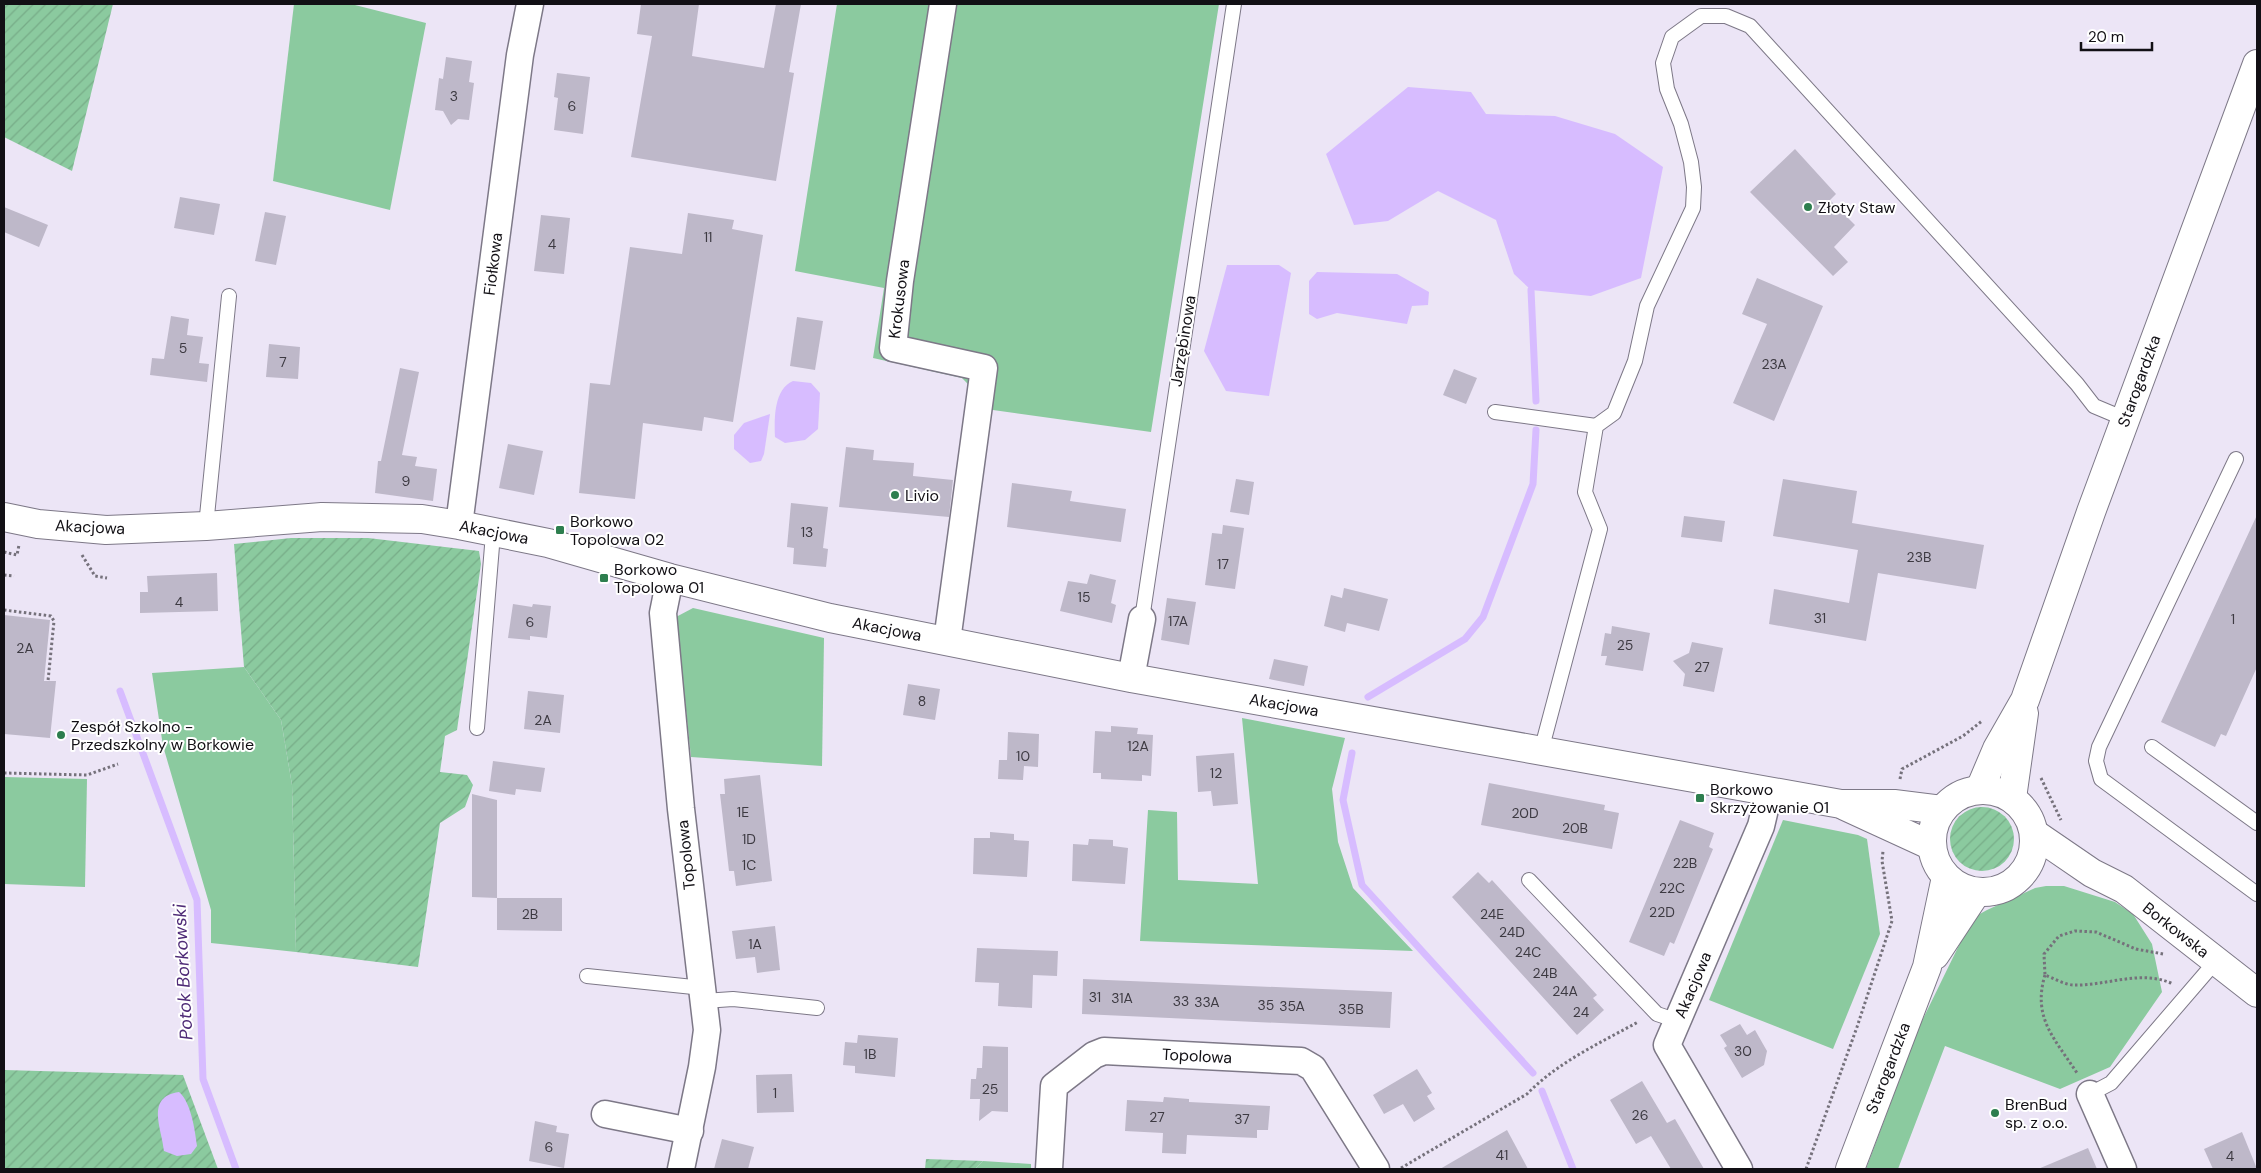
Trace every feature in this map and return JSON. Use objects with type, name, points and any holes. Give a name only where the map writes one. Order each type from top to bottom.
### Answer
[{"type":"street","name":"Fiołkowa","points":[[459,524],[520,55],[530,4]]},
{"type":"street","name":"Krokusowa","points":[[943,4],[900,281],[893,348],[984,368],[946,641]]},
{"type":"street","name":"Starogardzka","points":[[1980,789],[1998,749],[2025,700],[2125,419],[2257,64]]},
{"type":"street","name":"Akacjowa","points":[[4,517],[38,524],[106,530],[206,526],[322,517],[422,519],[459,524],[548,543],[670,578],[830,618],[1131,678],[1841,804],[1894,804],[1942,810]]},
{"type":"street","name":"Topolowa","points":[[670,578],[663,613],[682,819],[707,1030],[690,1131],[681,1169]]},
{"type":"street","name":"Jarzębinowa","points":[[1131,678],[1142,619]]},
{"type":"street","name":"Starogardzka","points":[[2012,798],[2025,700]]},
{"type":"street","points":[[1980,789],[1997,791],[2012,798],[2023,808],[2031,820],[2035,834],[2034,852],[2028,867],[2018,879],[2006,888],[1991,892],[1976,892],[1960,887],[1946,877],[1936,863],[1932,846],[1933,827],[1942,810],[1952,799],[1966,792],[1980,789]]},
{"type":"street","name":"Akacjowa","points":[[1739,1169],[1667,1045],[1761,826],[1769,792]]},
{"type":"street","name":"Akacjowa","points":[[1841,804],[1888,828],[1932,846]]},
{"type":"street","name":"Borkowska","points":[[2035,834],[2092,873],[2124,889],[2216,961],[2256,989]]},
{"type":"street","name":"Borkowska","points":[[2028,867],[2092,873]]},
{"type":"street","name":"Starogardzka","points":[[1850,1169],[1927,967],[1946,877]]},
{"type":"street","name":"Starogardzka","points":[[1927,967],[1976,892]]},
{"type":"street","name":"Topolowa","points":[[1049,1169],[1054,1086],[1094,1055],[1104,1051],[1301,1061],[1313,1068],[1376,1169]]},
{"type":"street","points":[[2090,1094],[2123,1169]]},
{"type":"street","points":[[605,1114],[690,1131]]},
{"type":"lane","name":"Jarzębinowa","points":[[1142,619],[1234,4]]},
{"type":"lane","points":[[1495,412],[1596,426],[1614,413],[1635,361],[1647,306],[1693,208],[1694,187],[1691,162],[1681,124],[1667,89],[1663,63],[1672,37],[1700,16],[1726,16],[1750,26],[2070,377],[2094,406],[2125,419]]},
{"type":"lane","points":[[206,526],[229,296]]},
{"type":"lane","points":[[1541,751],[1600,529],[1586,492],[1596,426]]},
{"type":"lane","points":[[2236,459],[2099,747],[2096,762],[2101,779],[2257,894]]},
{"type":"lane","points":[[477,728],[492,546],[495,531]]},
{"type":"lane","points":[[2152,747],[2257,823]]},
{"type":"lane","points":[[1529,880],[1654,1010],[1678,1021]]},
{"type":"lane","points":[[2090,1094],[2111,1083],[2216,961]]},
{"type":"lane","points":[[587,976],[733,999],[818,1008]]},
{"type":"path","points":[[77,549],[96,576],[107,578]]},
{"type":"path","points":[[4,552],[17,555]]},
{"type":"path","points":[[4,575],[14,576]]},
{"type":"path","points":[[4,610],[51,616],[54,621],[48,681]]},
{"type":"path","points":[[1899,784],[1902,769],[1964,736],[1985,719]]},
{"type":"path","points":[[4,773],[87,775],[118,764]]},
{"type":"path","points":[[2037,769],[2064,827]]},
{"type":"path","points":[[1806,1169],[1858,1027],[1892,921],[1882,861],[1885,842]]},
{"type":"path","points":[[2090,1094],[2043,1021],[2040,990],[2045,974],[2044,954],[2059,936],[2075,931],[2096,932],[2136,950],[2166,954],[2179,948],[2187,939]]},
{"type":"path","points":[[2045,974],[2072,985],[2120,979],[2163,980],[2189,992]]},
{"type":"path","points":[[1398,1169],[1526,1094],[1536,1084],[1576,1056],[1641,1021],[1654,1010]]},
{"type":"green space","points":[[4,4],[113,4],[72,171],[4,137]]},
{"type":"green space","points":[[294,4],[351,4],[426,23],[390,210],[273,181]]},
{"type":"green space","points":[[837,4],[1219,4],[1151,432],[993,410],[962,378],[873,358],[884,288],[795,271]]},
{"type":"green space","points":[[291,538],[368,538],[479,551],[481,564],[457,730],[445,736],[440,772],[467,775],[473,785],[465,807],[440,823],[418,967],[296,952],[292,785],[281,720],[244,667],[234,544]]},
{"type":"green space","points":[[693,608],[824,638],[822,766],[691,757],[676,617]]},
{"type":"green space","points":[[244,667],[281,720],[292,785],[296,952],[211,943],[211,910],[163,746],[152,673]]},
{"type":"green space","points":[[1242,718],[1345,738],[1332,789],[1338,842],[1353,888],[1413,951],[1140,941],[1148,810],[1177,812],[1178,880],[1258,884]]},
{"type":"green space","points":[[4,777],[87,779],[85,887],[4,884]]},
{"type":"green space","points":[[1982,807],[1994,809],[2005,816],[2012,827],[2014,839],[2012,851],[2005,862],[1994,869],[1982,871],[1970,869],[1959,862],[1952,851],[1950,839],[1952,827],[1959,816],[1970,809]]},
{"type":"green space","points":[[1783,820],[1858,835],[1867,839],[1880,934],[1833,1049],[1709,1000]]},
{"type":"green space","points":[[2064,886],[2115,902],[2133,914],[2152,944],[2162,992],[2110,1067],[2060,1089],[1945,1046],[1898,1169],[1866,1169],[1919,1027],[1964,935],[1976,916],[2035,888]]},
{"type":"green space","points":[[4,1070],[183,1075],[218,1169],[4,1168]]},
{"type":"green space","points":[[926,1159],[983,1161],[975,1169],[925,1169]]},
{"type":"green space","points":[[983,1161],[1031,1164],[1031,1169],[975,1169]]},
{"type":"shaded area","points":[[1408,87],[1471,92],[1486,114],[1555,116],[1615,134],[1663,167],[1641,278],[1591,296],[1531,290],[1514,274],[1496,220],[1438,191],[1388,221],[1354,225],[1326,154]]},
{"type":"shaded area","points":[[1227,265],[1279,265],[1291,273],[1269,396],[1226,391],[1204,351]]},
{"type":"shaded area","points":[[1317,272],[1397,274],[1429,292],[1428,305],[1412,306],[1407,324],[1337,313],[1317,319],[1309,314],[1309,281]]},
{"type":"shaded area","points":[[793,381],[811,383],[820,393],[818,429],[805,440],[785,443],[775,437],[776,405],[782,390]]},
{"type":"shaded area","points":[[770,414],[764,454],[761,461],[750,463],[734,449],[734,435],[744,423]]},
{"type":"shaded area","points":[[179,1092],[187,1102],[194,1125],[197,1146],[191,1154],[177,1156],[164,1151],[158,1115],[162,1100],[169,1095]]},
{"type":"building","points":[[641,4],[699,4],[692,56],[764,68],[776,4],[801,4],[789,72],[794,73],[776,181],[631,157],[652,36],[637,34]]},
{"type":"building","points":[[446,57],[472,61],[469,82],[474,83],[469,120],[458,119],[451,125],[443,111],[435,110],[439,78],[443,79]]},
{"type":"building","points":[[557,73],[590,77],[583,134],[554,130],[558,98],[554,97]]},
{"type":"building","points":[[1795,149],[1836,194],[1830,200],[1855,225],[1834,247],[1848,262],[1833,276],[1750,192]]},
{"type":"building","points":[[180,197],[220,204],[214,235],[174,228]]},
{"type":"building","points":[[4,207],[48,225],[39,247],[4,232]]},
{"type":"building","points":[[265,212],[286,216],[276,265],[255,261]]},
{"type":"building","points":[[688,213],[734,220],[732,229],[763,235],[733,422],[704,417],[702,431],[643,423],[635,499],[579,493],[590,383],[610,385],[630,247],[682,254]]},
{"type":"building","points":[[541,215],[570,218],[564,274],[534,271]]},
{"type":"building","points":[[1757,278],[1823,306],[1774,421],[1733,403],[1767,324],[1742,314]]},
{"type":"building","points":[[171,316],[189,319],[187,335],[203,337],[199,363],[209,364],[207,382],[150,375],[152,358],[164,359]]},
{"type":"building","points":[[797,317],[823,321],[815,370],[790,366]]},
{"type":"building","points":[[269,344],[300,347],[298,379],[266,377]]},
{"type":"building","points":[[400,368],[419,372],[402,455],[417,457],[415,466],[437,469],[433,501],[375,493],[378,461],[381,461]]},
{"type":"building","points":[[1454,369],[1477,378],[1466,404],[1443,395]]},
{"type":"building","points":[[508,444],[543,451],[534,495],[499,488]]},
{"type":"building","points":[[846,447],[874,450],[873,460],[914,463],[913,476],[953,480],[949,517],[839,507]]},
{"type":"building","points":[[1236,479],[1254,482],[1249,515],[1230,512]]},
{"type":"building","points":[[1783,479],[1857,491],[1852,523],[1984,545],[1976,589],[1878,573],[1866,641],[1769,624],[1774,589],[1849,603],[1858,550],[1773,536]]},
{"type":"building","points":[[1012,483],[1072,491],[1070,501],[1126,509],[1121,542],[1007,527]]},
{"type":"building","points":[[791,503],[828,507],[823,548],[828,549],[826,567],[793,564],[794,548],[787,547]]},
{"type":"building","points":[[2257,515],[2257,667],[2226,736],[2221,734],[2215,747],[2161,722]]},
{"type":"building","points":[[1684,516],[1725,521],[1722,542],[1681,537]]},
{"type":"building","points":[[1223,525],[1244,528],[1235,589],[1205,585],[1212,533],[1222,534]]},
{"type":"building","points":[[217,573],[218,611],[140,613],[140,592],[148,592],[147,576]]},
{"type":"building","points":[[1090,574],[1116,580],[1111,603],[1116,605],[1112,623],[1060,611],[1068,581],[1087,584]]},
{"type":"building","points":[[1344,588],[1388,599],[1379,631],[1347,623],[1345,632],[1324,626],[1331,595],[1342,598]]},
{"type":"building","points":[[1167,598],[1196,602],[1189,645],[1161,640]]},
{"type":"building","points":[[513,604],[532,607],[533,604],[551,606],[547,638],[530,636],[530,640],[508,638]]},
{"type":"building","points":[[4,615],[50,620],[44,681],[56,681],[50,738],[4,734]]},
{"type":"building","points":[[1612,626],[1650,633],[1643,671],[1605,665],[1607,656],[1601,656],[1605,633],[1611,634]]},
{"type":"building","points":[[1692,642],[1723,648],[1714,692],[1683,686],[1685,674],[1673,661],[1689,653]]},
{"type":"building","points":[[1274,659],[1308,666],[1304,686],[1269,679]]},
{"type":"building","points":[[908,684],[940,689],[935,720],[903,715]]},
{"type":"building","points":[[528,691],[564,695],[560,733],[524,729]]},
{"type":"building","points":[[1111,726],[1138,728],[1137,734],[1153,735],[1151,776],[1142,775],[1142,781],[1101,779],[1101,773],[1093,773],[1095,731],[1111,732]]},
{"type":"building","points":[[1008,732],[1039,734],[1038,767],[1024,766],[1023,780],[998,779],[999,760],[1007,760]]},
{"type":"building","points":[[1234,753],[1238,804],[1213,806],[1211,791],[1198,792],[1196,756]]},
{"type":"building","points":[[493,761],[545,768],[541,792],[516,789],[515,795],[489,791]]},
{"type":"building","points":[[760,775],[772,881],[736,886],[734,871],[729,871],[720,794],[725,794],[724,779]]},
{"type":"building","points":[[1489,783],[1605,805],[1604,810],[1619,813],[1612,849],[1481,825]]},
{"type":"building","points":[[472,794],[497,800],[497,898],[472,897]]},
{"type":"building","points":[[1680,820],[1714,833],[1709,847],[1713,849],[1674,944],[1670,942],[1664,956],[1629,942]]},
{"type":"building","points":[[990,832],[1014,834],[1014,840],[1029,841],[1027,877],[973,874],[974,838],[990,838]]},
{"type":"building","points":[[1089,839],[1113,840],[1113,846],[1128,848],[1125,884],[1072,881],[1073,844],[1088,845]]},
{"type":"building","points":[[1478,872],[1489,883],[1492,880],[1597,995],[1593,998],[1604,1010],[1577,1035],[1452,897]]},
{"type":"building","points":[[497,898],[562,898],[562,931],[497,930]]},
{"type":"building","points":[[775,926],[780,970],[757,973],[755,957],[736,959],[732,931]]},
{"type":"building","points":[[977,948],[1058,951],[1057,976],[1033,975],[1032,1008],[998,1006],[999,983],[975,982]]},
{"type":"building","points":[[1083,979],[1392,992],[1390,1028],[1082,1014]]},
{"type":"building","points":[[1740,1024],[1747,1035],[1755,1030],[1767,1051],[1764,1065],[1742,1078],[1724,1048],[1727,1046],[1720,1035]]},
{"type":"building","points":[[858,1035],[898,1038],[895,1077],[855,1073],[855,1066],[843,1065],[845,1042],[857,1043]]},
{"type":"building","points":[[983,1046],[1008,1047],[1008,1112],[992,1111],[979,1121],[980,1099],[970,1099],[971,1079],[976,1079],[977,1068],[982,1068]]},
{"type":"building","points":[[1417,1069],[1432,1093],[1427,1096],[1435,1109],[1414,1122],[1403,1104],[1384,1114],[1373,1095]]},
{"type":"building","points":[[792,1074],[794,1112],[757,1113],[756,1075]]},
{"type":"building","points":[[1642,1081],[1667,1123],[1675,1119],[1704,1169],[1671,1169],[1651,1136],[1636,1144],[1610,1100]]},
{"type":"building","points":[[1164,1097],[1189,1099],[1189,1102],[1270,1106],[1268,1130],[1257,1130],[1257,1138],[1187,1135],[1186,1154],[1162,1153],[1163,1133],[1125,1131],[1127,1100],[1163,1102]]},
{"type":"building","points":[[535,1121],[557,1126],[556,1132],[569,1134],[564,1168],[529,1161]]},
{"type":"building","points":[[1507,1130],[1528,1169],[1440,1169]]},
{"type":"building","points":[[2242,1132],[2257,1169],[2213,1169],[2204,1149]]},
{"type":"building","points":[[722,1139],[754,1147],[748,1169],[714,1169]]},
{"type":"building","points":[[2088,1148],[2097,1169],[2038,1169]]},
{"type":"waterway","points":[[1531,290],[1536,401]]},
{"type":"waterway","points":[[1368,697],[1465,639],[1483,617],[1533,484],[1536,430]]},
{"type":"waterway","name":"Potok Borkowski","points":[[120,691],[197,900],[203,1079],[236,1169]]},
{"type":"waterway","points":[[1352,753],[1343,800],[1362,885],[1533,1073]]},
{"type":"waterway","points":[[1542,1091],[1573,1169]]},
{"type":"place","name":"Złoty Staw","points":[[1808,207]]},
{"type":"place","name":"Livio","points":[[895,495]]},
{"type":"place","name":"Borkowo Topolowa 02","points":[[560,530]]},
{"type":"place","name":"Borkowo Topolowa 01","points":[[604,578]]},
{"type":"place","name":"Zespół Szkolno - Przedszkolny w Borkowie","points":[[61,735]]},
{"type":"place","name":"Borkowo Skrzyżowanie 01","points":[[1700,798]]},
{"type":"place","name":"BrenBud sp. z o.o.","points":[[1995,1113]]}]
